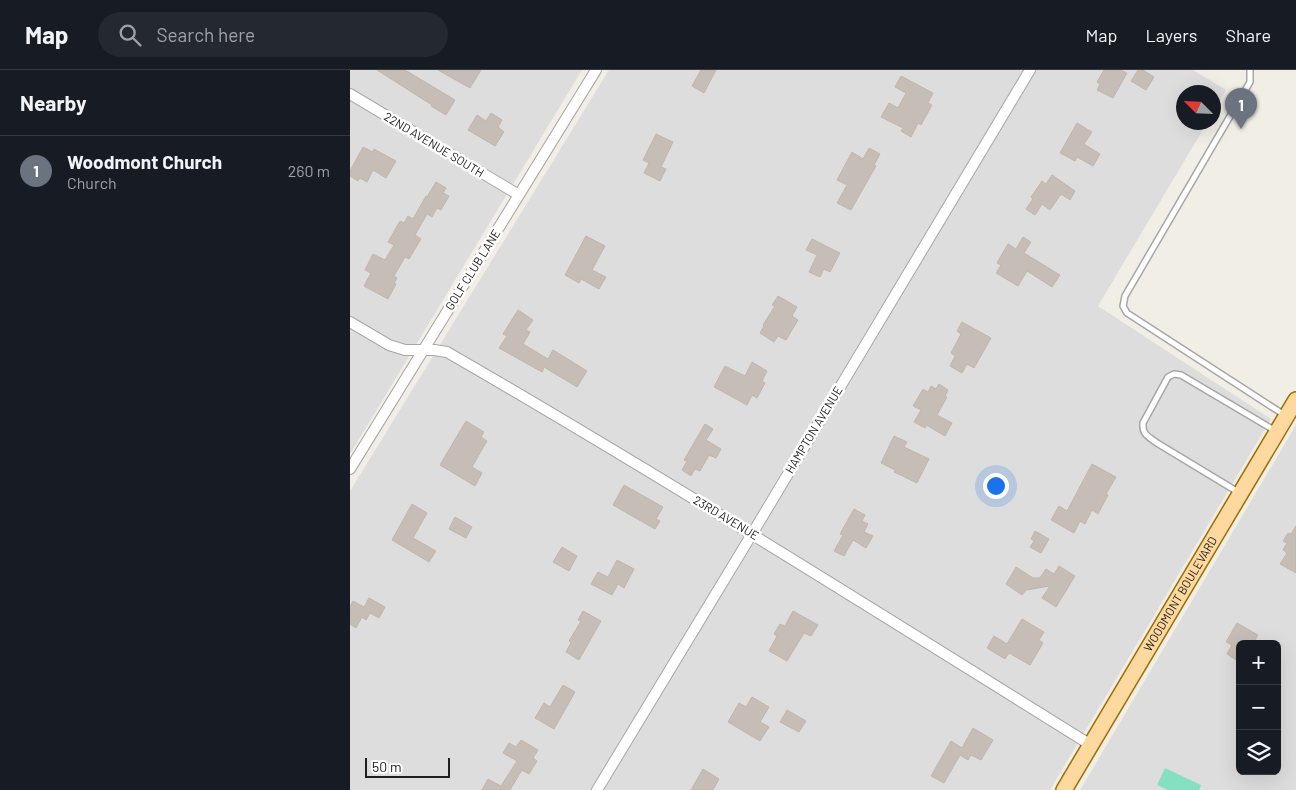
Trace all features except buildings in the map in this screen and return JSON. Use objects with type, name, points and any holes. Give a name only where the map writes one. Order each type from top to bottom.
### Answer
[{"type":"main road","name":"WOODMONT BOULEVARD","points":[[1064,790],[1296,400]]},
{"type":"street","name":"GOLF CLUB LANE","points":[[350,470],[422,350],[596,70]]},
{"type":"street","name":"HAMPTON AVENUE","points":[[597,790],[1030,70]]},
{"type":"street","name":"22ND AVENUE SOUTH","points":[[350,94],[519,195]]},
{"type":"street","name":"23RD AVENUE","points":[[350,322],[389,345],[405,350],[447,352],[585,432],[1091,745]]},
{"type":"lane","points":[[1250,70],[1250,82],[1125,296],[1123,306],[1127,313],[1286,416]]},
{"type":"lane","points":[[1240,493],[1145,435],[1142,430],[1143,423],[1168,377],[1174,374],[1181,375],[1277,432]]},
{"type":"shaded area","points":[[350,70],[582,70],[350,454]]},
{"type":"shaded area","points":[[609,70],[1193,70],[1218,85],[1176,85],[1176,130],[1203,130],[1098,306],[1271,419],[1050,790],[350,790],[350,491]]},
{"type":"shaded area","points":[[1221,87],[1226,90],[1221,99]]},
{"type":"shaded area","points":[[1296,425],[1296,790],[1080,790]]},
{"type":"green space","points":[[1165,768],[1201,785],[1199,790],[1168,790],[1157,785]]},
{"type":"place","name":"Woodmont Church","points":[[1241,129]]}]
